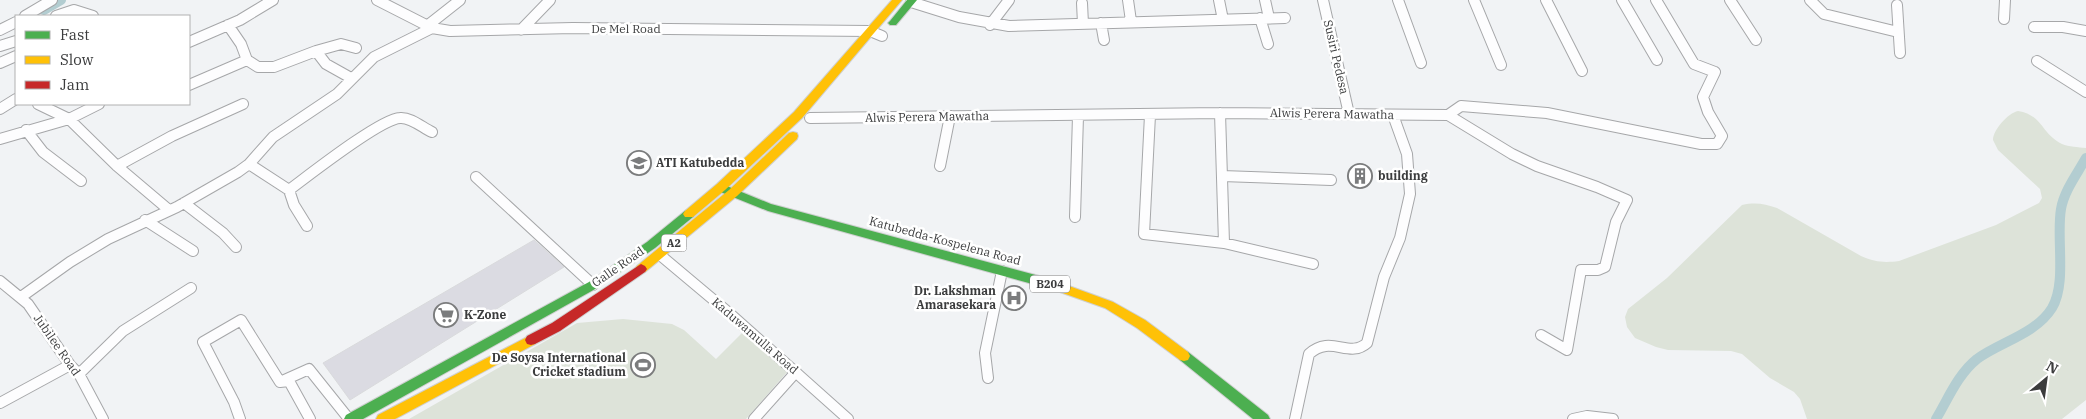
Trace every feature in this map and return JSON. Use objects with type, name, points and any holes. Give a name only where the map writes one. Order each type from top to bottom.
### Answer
[{"type":"main road","name":"A2","points":[[721,187],[798,115],[897,0]]},
{"type":"main road","name":"Galle Road","points":[[383,419],[556,327],[660,255],[733,193],[810,118],[911,1]]},
{"type":"main road","name":"Galle Road","points":[[350,419],[593,284],[651,245],[721,187]]},
{"type":"main road","name":"Katubedda-Kospelena Road","points":[[721,187],[768,207],[1047,283],[1109,305],[1168,343],[1263,419]]},
{"type":"street","points":[[27,15],[52,0]]},
{"type":"street","points":[[190,41],[257,11],[273,0]]},
{"type":"street","name":"De Mel Road","points":[[377,0],[430,27],[450,31],[583,28],[870,31],[882,36]]},
{"type":"street","points":[[21,298],[70,262],[108,239],[184,203],[249,164],[273,137],[337,94],[374,57],[408,42],[430,27],[460,0]]},
{"type":"street","points":[[520,30],[550,0]]},
{"type":"street","points":[[990,24],[1009,0]]},
{"type":"street","points":[[1128,0],[1131,21]]},
{"type":"street","points":[[1219,0],[1223,20]]},
{"type":"street","points":[[1266,0],[1264,18],[1268,44]]},
{"type":"street","name":"Susiri Pedesa","points":[[1323,0],[1349,114]]},
{"type":"street","points":[[1398,0],[1420,62]]},
{"type":"street","points":[[1474,0],[1502,65]]},
{"type":"street","points":[[1546,0],[1582,71]]},
{"type":"street","points":[[1622,0],[1657,60]]},
{"type":"street","name":"Alwis Perera Mawatha","points":[[810,118],[1150,116],[1220,113],[1448,114],[1462,106],[1546,114],[1701,144],[1717,144],[1722,136],[1708,112],[1703,97],[1715,72],[1694,64],[1656,0]]},
{"type":"street","points":[[1730,0],[1756,40]]},
{"type":"street","points":[[1810,0],[1824,14],[1898,32]]},
{"type":"street","points":[[2004,19],[2005,0]]},
{"type":"street","points":[[911,1],[937,12],[990,24],[1009,26],[1285,18]]},
{"type":"street","points":[[1082,3],[1083,24]]},
{"type":"street","points":[[1897,5],[1900,52]]},
{"type":"street","points":[[58,15],[74,9],[90,15]]},
{"type":"street","points":[[0,30],[15,22]]},
{"type":"street","points":[[1101,23],[1104,40]]},
{"type":"street","points":[[228,25],[241,44],[248,60],[258,67],[265,68],[286,64],[316,51],[338,45],[351,44],[356,48]]},
{"type":"street","points":[[2034,27],[2086,31]]},
{"type":"street","points":[[0,46],[15,41]]},
{"type":"street","points":[[316,51],[318,57],[324,62],[351,78]]},
{"type":"street","points":[[0,63],[15,56]]},
{"type":"street","points":[[190,85],[248,60]]},
{"type":"street","points":[[2037,61],[2086,92]]},
{"type":"street","points":[[0,110],[15,100]]},
{"type":"street","points":[[117,166],[172,136],[243,104]]},
{"type":"street","points":[[40,105],[69,118],[117,166],[169,210]]},
{"type":"street","points":[[0,139],[69,118],[98,105]]},
{"type":"street","points":[[1220,113],[1224,243]]},
{"type":"street","points":[[1448,114],[1512,154],[1537,166],[1628,200],[1616,222],[1605,267],[1598,270],[1581,270],[1566,350],[1541,335]]},
{"type":"street","points":[[1295,419],[1310,354],[1314,348],[1335,345],[1359,349],[1367,343],[1384,277],[1400,238],[1410,194],[1407,154],[1393,115]]},
{"type":"street","points":[[940,166],[950,116]]},
{"type":"street","points":[[1075,217],[1078,116]]},
{"type":"street","points":[[1150,116],[1144,234],[1224,243],[1313,264]]},
{"type":"street","points":[[289,190],[350,146],[393,120],[404,119],[432,132]]},
{"type":"street","points":[[26,130],[34,145],[81,181]]},
{"type":"street","points":[[249,164],[289,190],[294,205],[307,226]]},
{"type":"street","points":[[1222,176],[1331,180]]},
{"type":"street","points":[[476,177],[593,284]]},
{"type":"street","points":[[184,203],[223,233],[236,247]]},
{"type":"street","points":[[145,220],[193,251]]},
{"type":"street","name":"Kaduwamulla Road","points":[[660,255],[848,419]]},
{"type":"street","points":[[988,378],[985,353],[1002,272]]},
{"type":"street","name":"Jubilee Road","points":[[0,281],[28,304],[74,370],[104,419]]},
{"type":"street","points":[[0,403],[74,370],[103,352],[123,331],[191,288]]},
{"type":"street","points":[[240,419],[234,402],[203,342],[241,320],[280,382]]},
{"type":"street","points":[[280,382],[309,369],[350,419]]},
{"type":"street","points":[[754,419],[796,372]]},
{"type":"street","points":[[280,382],[289,381],[310,419]]},
{"type":"street","points":[[1573,419],[1586,416],[1613,419]]},
{"type":"shaded area","points":[[2018,111],[2032,116],[2055,140],[2062,144],[2086,148],[2086,400],[2062,419],[1807,419],[1800,399],[1794,392],[1770,378],[1742,354],[1731,351],[1668,350],[1635,338],[1627,327],[1625,317],[1628,309],[1667,278],[1742,205],[1760,204],[1777,208],[1861,256],[1875,261],[1889,262],[1899,261],[1996,225],[2039,203],[2042,198],[2040,189],[1998,150],[1993,140],[2002,122]]},
{"type":"shaded area","name":"De Soysa International Cricket stadium","points":[[623,319],[672,324],[684,330],[716,359],[742,333],[788,371],[746,419],[409,419],[577,323]]},
{"type":"building","name":"building","points":[[1351,168],[1369,168],[1369,184],[1352,183]]},
{"type":"building","name":"K-Zone","points":[[534,240],[564,267],[350,400],[323,363]]},
{"type":"waterway","points":[[44,10],[61,0]]},
{"type":"waterway","points":[[1936,419],[1959,379],[1970,365],[1986,353],[2037,325],[2052,308],[2059,286],[2061,209],[2068,189],[2086,158]]},
{"type":"traffic: fast","points":[[893,23],[912,0]]},
{"type":"traffic: fast","points":[[722,188],[768,207],[1047,283]]},
{"type":"traffic: fast","points":[[351,419],[593,285],[651,245],[689,214]]},
{"type":"traffic: fast","points":[[1184,356],[1263,419]]},
{"type":"traffic: slow","points":[[689,214],[721,187],[798,115],[897,0]]},
{"type":"traffic: slow","points":[[641,269],[733,193],[793,136]]},
{"type":"traffic: slow","points":[[1047,283],[1109,305],[1141,324],[1184,356]]},
{"type":"traffic: slow","points":[[383,419],[531,340]]},
{"type":"traffic: jam","points":[[531,340],[556,327],[641,269]]},
{"type":"place","name":"ATI Katubedda","points":[[639,163]]},
{"type":"place","name":"building","points":[[1360,176]]},
{"type":"place","name":"Dr. Lakshman Amarasekara","points":[[1014,298]]},
{"type":"place","name":"K-Zone","points":[[446,315]]},
{"type":"place","name":"De Soysa International Cricket stadium","points":[[643,365]]}]
